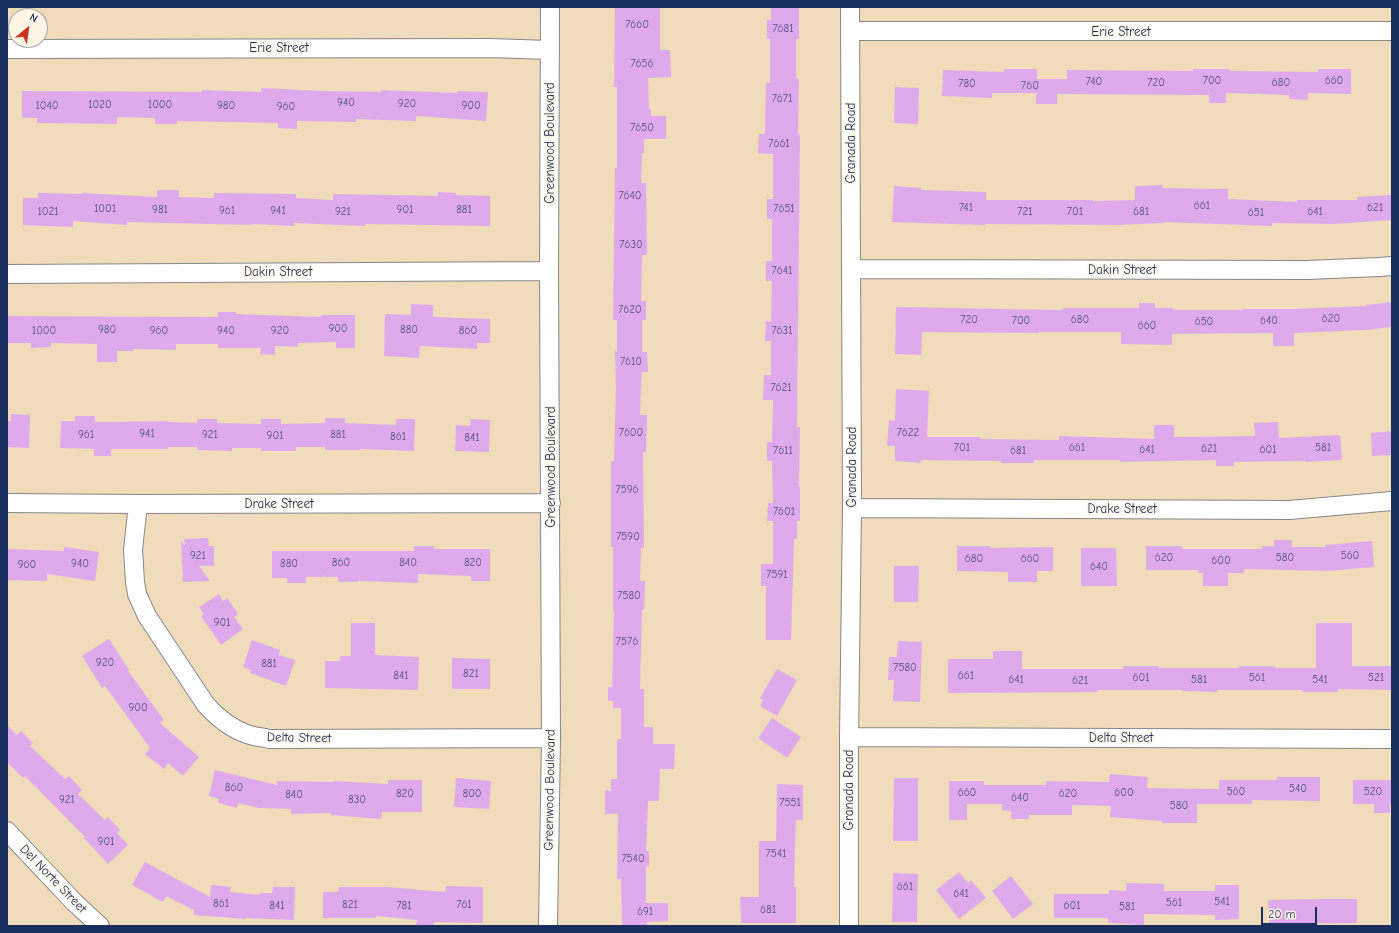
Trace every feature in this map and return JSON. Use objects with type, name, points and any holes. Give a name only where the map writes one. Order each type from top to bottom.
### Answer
[{"type":"street","name":"Greenwood Boulevard","points":[[548,926],[551,738],[549,270],[550,7]]},
{"type":"street","name":"Granada Road","points":[[849,926],[849,737],[852,508],[850,7]]},
{"type":"street","name":"Erie Street","points":[[850,31],[1392,32]]},
{"type":"street","name":"Erie Street","points":[[7,49],[490,48],[550,50]]},
{"type":"street","name":"Dakin Street","points":[[852,269],[1307,270],[1379,268],[1392,266]]},
{"type":"street","name":"Dakin Street","points":[[7,274],[549,270]]},
{"type":"street","name":"Drake Street","points":[[852,508],[1289,510],[1392,501]]},
{"type":"street","name":"Drake Street","points":[[7,503],[138,504],[551,502]]},
{"type":"street","name":"Delta Street","points":[[138,504],[133,550],[137,594],[147,616],[206,706],[214,714],[235,728],[247,734],[269,739],[551,738]]},
{"type":"street","name":"Delta Street","points":[[849,737],[1392,739]]},
{"type":"street","name":"Del Norte Street","points":[[7,831],[74,902],[100,926]]},
{"type":"building","points":[[615,7],[660,7],[660,50],[670,50],[671,77],[648,78],[649,109],[651,109],[651,116],[666,116],[666,139],[644,139],[641,183],[646,183],[647,255],[642,255],[641,301],[646,301],[646,320],[642,320],[642,352],[647,352],[648,372],[642,372],[640,415],[647,415],[646,452],[643,452],[644,548],[641,548],[640,581],[645,581],[644,610],[642,610],[640,689],[644,689],[644,727],[653,727],[653,744],[675,744],[674,769],[660,769],[659,801],[648,801],[646,851],[649,851],[649,866],[646,866],[646,903],[668,903],[668,921],[647,922],[647,925],[622,925],[621,879],[617,879],[618,814],[605,814],[605,790],[611,791],[611,779],[617,779],[617,739],[621,739],[621,708],[613,708],[613,701],[608,701],[608,687],[612,687],[614,610],[613,547],[611,547],[611,461],[614,461],[616,387],[615,351],[617,352],[617,320],[613,320],[615,168],[617,168],[617,87],[614,87]]},
{"type":"building","points":[[771,7],[799,7],[799,39],[796,39],[796,78],[799,79],[798,134],[800,134],[797,427],[800,427],[800,521],[797,521],[797,539],[794,539],[791,640],[766,640],[766,586],[761,586],[761,564],[773,564],[773,521],[767,521],[768,503],[773,503],[772,461],[767,461],[767,442],[772,442],[773,400],[763,400],[764,375],[771,375],[771,341],[765,341],[766,321],[771,322],[772,281],[766,281],[766,261],[772,261],[772,219],[767,219],[767,199],[773,199],[773,154],[758,153],[759,134],[765,134],[766,83],[770,83],[770,39],[767,39],[767,20],[771,20]]},
{"type":"building","points":[[1004,69],[1037,69],[1037,79],[1067,79],[1067,70],[1193,71],[1193,69],[1230,69],[1230,71],[1318,72],[1318,69],[1351,69],[1351,94],[1308,93],[1308,100],[1289,99],[1289,95],[1226,93],[1226,103],[1209,103],[1209,95],[1057,94],[1057,104],[1036,104],[1036,93],[992,93],[992,98],[942,96],[943,70],[1004,72]]},
{"type":"building","points":[[895,87],[919,88],[918,124],[894,123]]},
{"type":"building","points":[[262,88],[321,91],[381,92],[381,90],[457,93],[457,91],[488,92],[486,121],[416,116],[416,121],[356,119],[356,122],[297,121],[297,129],[278,128],[278,123],[177,121],[177,124],[155,124],[155,118],[117,117],[117,124],[37,123],[37,118],[22,118],[22,91],[202,92],[202,90],[261,92]]},
{"type":"building","points":[[1162,185],[1163,188],[1228,189],[1228,199],[1297,202],[1297,200],[1358,200],[1357,197],[1392,195],[1392,220],[1334,224],[1272,223],[1272,226],[1164,222],[1119,225],[985,225],[892,222],[894,186],[921,188],[921,190],[986,192],[986,200],[1093,201],[1135,200],[1135,186]]},
{"type":"building","points":[[157,190],[179,190],[179,197],[214,198],[214,193],[296,194],[296,198],[333,200],[333,194],[438,196],[438,192],[456,193],[456,195],[490,196],[490,226],[365,224],[365,226],[294,223],[294,226],[127,222],[127,225],[73,221],[73,227],[23,225],[23,198],[38,198],[38,193],[82,193],[157,197]]},
{"type":"building","points":[[1392,302],[1392,327],[1365,330],[1294,333],[1294,346],[1273,346],[1273,333],[1172,334],[1172,345],[1121,344],[1121,332],[922,332],[921,355],[895,354],[896,307],[1063,310],[1063,308],[1139,308],[1139,303],[1155,303],[1155,308],[1173,308],[1173,310],[1243,310],[1366,306],[1365,305]]},
{"type":"building","points":[[411,304],[433,305],[433,317],[490,319],[490,343],[477,343],[477,349],[420,346],[419,358],[384,356],[385,314],[411,315]]},
{"type":"building","points":[[218,312],[321,317],[321,315],[355,315],[355,348],[336,348],[336,342],[298,343],[298,347],[275,346],[275,355],[260,354],[261,348],[218,348],[218,344],[176,344],[176,350],[133,349],[133,351],[117,351],[117,362],[97,362],[97,344],[51,343],[51,347],[31,348],[31,343],[7,343],[7,316],[218,317]]},
{"type":"building","points":[[896,389],[929,391],[927,437],[980,437],[980,439],[1059,440],[1059,436],[1154,439],[1154,425],[1174,425],[1174,437],[1255,436],[1254,423],[1278,422],[1279,438],[1340,435],[1342,460],[1306,462],[1234,462],[1234,466],[1216,466],[1216,460],[1120,462],[1120,460],[1034,460],[1034,463],[921,460],[920,463],[895,461],[895,446],[887,446],[889,420],[895,421]]},
{"type":"building","points":[[11,414],[30,415],[29,448],[7,447],[7,421],[11,421]]},
{"type":"building","points":[[75,416],[95,416],[95,422],[168,421],[197,423],[197,419],[217,419],[217,423],[261,424],[261,419],[281,419],[281,424],[325,423],[325,418],[345,418],[345,423],[396,425],[396,419],[415,419],[414,451],[360,449],[325,450],[325,447],[296,447],[296,451],[261,451],[261,448],[232,448],[232,451],[197,450],[197,447],[168,447],[168,449],[111,449],[111,456],[94,456],[94,449],[60,448],[61,421],[75,421]]},
{"type":"building","points":[[471,419],[490,420],[489,452],[455,451],[456,425],[470,426]]},
{"type":"building","points":[[1392,431],[1392,455],[1372,456],[1371,433]]},
{"type":"building","points":[[208,538],[209,546],[214,546],[214,566],[199,566],[210,581],[183,582],[181,541],[185,546],[184,539]]},
{"type":"building","points":[[1274,540],[1292,540],[1292,547],[1325,547],[1325,545],[1372,541],[1374,567],[1327,571],[1244,569],[1244,573],[1228,573],[1228,586],[1203,586],[1203,573],[1198,573],[1198,570],[1146,570],[1146,546],[1182,546],[1182,549],[1262,549],[1262,546],[1274,546]]},
{"type":"building","points":[[414,546],[434,546],[434,549],[490,549],[490,581],[471,581],[471,576],[418,574],[418,583],[358,581],[338,582],[338,577],[325,577],[325,574],[324,577],[306,577],[306,583],[287,583],[287,578],[272,578],[272,551],[414,551]]},
{"type":"building","points":[[957,546],[990,546],[990,548],[1053,547],[1053,571],[1037,571],[1037,582],[1008,582],[1008,572],[957,571]]},
{"type":"building","points":[[64,547],[99,552],[95,581],[47,574],[47,581],[7,580],[7,549],[64,551]]},
{"type":"building","points":[[1081,548],[1116,548],[1117,586],[1081,586]]},
{"type":"building","points":[[894,566],[919,566],[918,602],[894,602]]},
{"type":"building","points":[[219,594],[223,601],[227,598],[238,614],[234,617],[243,629],[221,645],[201,616],[204,614],[199,607]]},
{"type":"building","points":[[351,623],[375,623],[375,655],[419,657],[418,690],[325,688],[325,661],[340,661],[340,656],[351,656]]},
{"type":"building","points":[[1316,623],[1352,623],[1352,666],[1392,666],[1392,690],[1338,689],[1338,692],[1302,692],[1302,690],[1217,690],[1217,692],[1182,690],[1098,690],[1098,692],[948,693],[948,659],[993,659],[993,651],[1022,651],[1022,669],[1123,669],[1123,666],[1159,666],[1159,668],[1239,668],[1239,666],[1275,666],[1275,668],[1316,668]]},
{"type":"building","points":[[109,639],[129,670],[128,671],[164,720],[160,723],[199,757],[183,776],[168,763],[164,769],[145,754],[150,748],[105,686],[102,688],[82,656]]},
{"type":"building","points":[[252,640],[280,650],[279,655],[295,660],[286,686],[250,673],[251,670],[243,667]]},
{"type":"building","points":[[898,641],[922,642],[920,702],[893,701],[894,680],[888,680],[889,657],[897,657]]},
{"type":"building","points":[[452,658],[490,659],[490,689],[452,689]]},
{"type":"building","points":[[777,669],[797,680],[777,716],[760,706],[763,700],[760,698]]},
{"type":"building","points":[[772,718],[801,737],[787,758],[758,738]]},
{"type":"building","points":[[7,725],[17,735],[21,731],[33,743],[30,746],[65,779],[69,776],[82,790],[78,794],[105,820],[108,817],[120,830],[117,833],[128,845],[108,864],[84,838],[85,837],[25,776],[23,778],[7,762]]},
{"type":"building","points":[[215,770],[277,785],[277,781],[333,781],[388,784],[388,780],[422,780],[422,812],[382,812],[381,819],[331,815],[331,813],[291,814],[291,809],[259,808],[238,803],[237,808],[218,803],[219,799],[209,796]]},
{"type":"building","points":[[1110,774],[1148,777],[1147,788],[1219,789],[1219,780],[1277,780],[1277,777],[1320,777],[1320,801],[1252,800],[1252,804],[1197,804],[1197,823],[1162,823],[1162,821],[1110,817],[1111,806],[1072,805],[1072,815],[1029,815],[1029,819],[1011,819],[1011,811],[1002,810],[1002,804],[967,804],[967,820],[949,820],[949,781],[984,781],[984,785],[1046,785],[1046,781],[1109,782]]},
{"type":"building","points":[[456,778],[491,781],[489,809],[454,807]]},
{"type":"building","points":[[894,778],[918,778],[918,841],[893,841]]},
{"type":"building","points":[[1353,780],[1392,780],[1392,804],[1390,804],[1390,813],[1374,813],[1374,804],[1353,804]]},
{"type":"building","points":[[777,784],[803,785],[803,820],[796,820],[794,887],[796,887],[796,923],[741,923],[740,897],[759,897],[759,841],[776,841]]},
{"type":"building","points":[[145,862],[210,897],[211,885],[231,887],[230,892],[260,895],[260,893],[272,893],[273,887],[295,887],[294,920],[246,919],[194,915],[194,910],[166,896],[163,902],[132,885]]},
{"type":"building","points":[[959,872],[968,883],[971,880],[986,898],[959,919],[936,890]]},
{"type":"building","points":[[893,873],[918,874],[917,922],[892,922]]},
{"type":"building","points":[[1011,876],[1033,904],[1013,919],[992,891]]},
{"type":"building","points":[[1127,883],[1164,884],[1164,891],[1215,891],[1215,885],[1239,885],[1239,919],[1215,920],[1215,915],[1144,914],[1144,925],[1108,923],[1108,918],[1054,918],[1054,894],[1109,894],[1109,890],[1126,891]]},
{"type":"building","points":[[446,886],[483,887],[483,923],[434,922],[433,926],[429,926],[416,925],[417,920],[376,916],[376,918],[323,918],[323,892],[338,892],[339,887],[387,887],[445,892]]},
{"type":"building","points":[[1357,899],[1357,923],[1269,924],[1268,900]]}]
